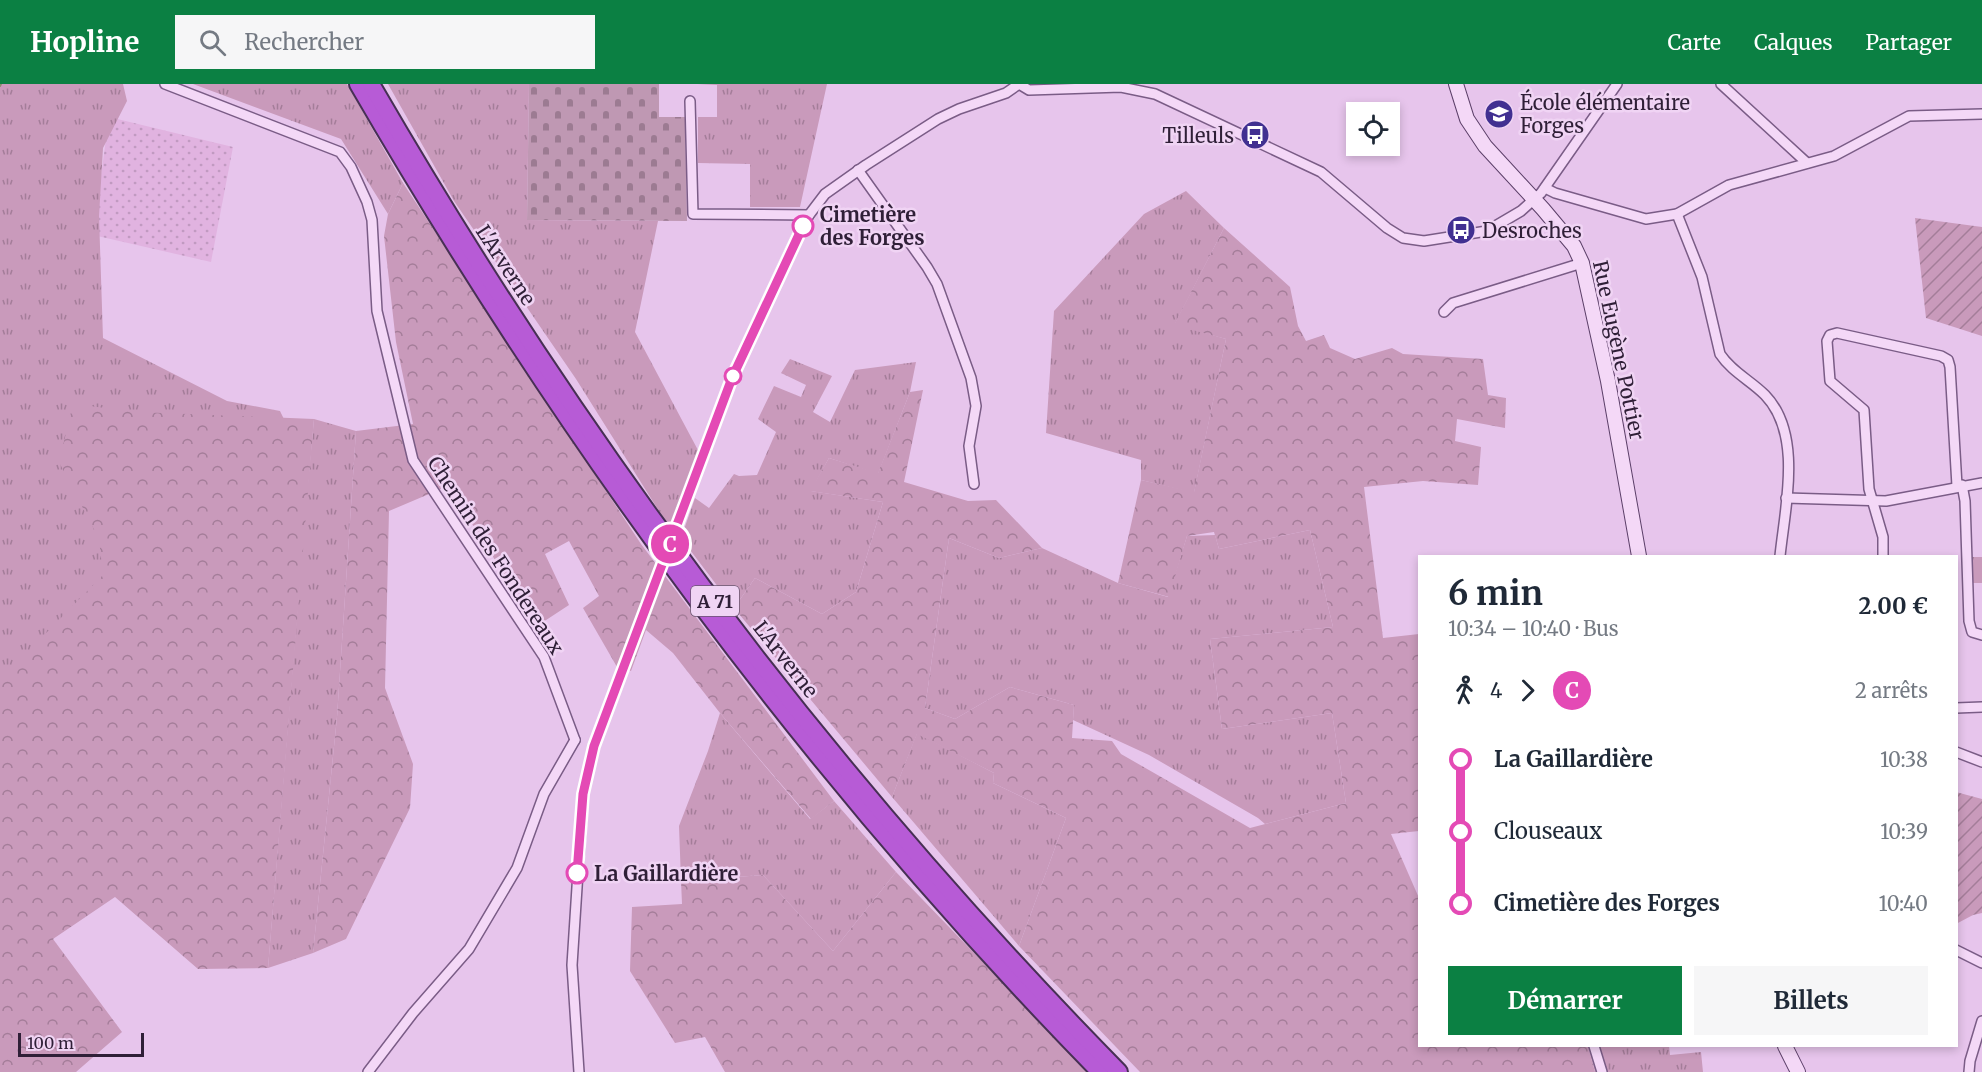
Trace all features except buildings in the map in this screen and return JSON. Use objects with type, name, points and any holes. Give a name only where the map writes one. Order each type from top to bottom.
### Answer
[{"type":"highway","name":"L'Arverne","points":[[358,84],[410,174],[541,380],[640,522],[716,625],[893,845],[1024,992],[1100,1072]]},
{"type":"highway","name":"L'Arverne","points":[[371,84],[466,242],[555,378],[649,513],[727,617],[898,830],[1032,981],[1119,1072]]},
{"type":"street","name":"Chemin des Fondereaux","points":[[165,84],[340,152],[351,167],[367,202],[372,220],[377,311],[413,460],[544,657],[575,740]]},
{"type":"street","points":[[579,1072],[572,965],[583,794],[594,746],[732,378],[809,215],[825,194],[938,119],[959,109],[1006,93],[1019,84],[1029,90],[1069,86],[1121,87],[1155,94],[1321,172],[1387,228],[1403,238],[1424,241],[1487,231],[1499,226],[1535,200],[1617,84]]},
{"type":"street","name":"Rue Eugène Pottier","points":[[1456,84],[1467,119],[1479,137],[1574,246],[1582,262],[1608,381],[1639,555]]},
{"type":"street","points":[[1721,84],[1807,163]]},
{"type":"street","points":[[690,101],[693,214],[809,215]]},
{"type":"street","points":[[1545,188],[1555,193],[1646,219],[1677,214],[1729,185],[1834,156],[1909,116],[1982,114]]},
{"type":"street","points":[[858,170],[927,267],[940,294],[971,378],[975,406],[969,446],[974,484]]},
{"type":"street","points":[[1677,214],[1702,277],[1720,354],[1727,365],[1764,394],[1782,420],[1787,444],[1786,498],[1780,555]]},
{"type":"street","points":[[1444,312],[1453,303],[1582,262]]},
{"type":"street","points":[[1883,555],[1883,537],[1869,489],[1864,410],[1830,381],[1827,341],[1833,334],[1941,356],[1948,360],[1960,486],[1965,501],[1969,621],[1972,632],[1982,635]]},
{"type":"street","points":[[1786,498],[1886,501],[1982,483]]},
{"type":"street","points":[[1958,708],[1982,707]]},
{"type":"street","points":[[368,1072],[413,1013],[469,949],[517,868],[544,794],[575,740],[594,746]]},
{"type":"street","points":[[1958,753],[1982,762]]},
{"type":"street","points":[[1958,951],[1982,963]]},
{"type":"street","points":[[1969,1072],[1982,1021]]},
{"type":"street","points":[[1594,1047],[1602,1072]]},
{"type":"street","points":[[1786,1047],[1798,1072]]},
{"type":"shaded area","points":[[109,117],[233,147],[211,262],[93,235]]},
{"type":"green space","points":[[0,84],[123,84],[127,101],[103,148],[99,216],[103,338],[227,401],[280,411],[301,454],[308,483],[314,419],[356,431],[337,717],[313,953],[268,968],[300,578],[0,880]]},
{"type":"green space","points":[[193,84],[347,84],[403,183],[388,214],[341,139]]},
{"type":"green space","points":[[388,84],[529,84],[527,220],[658,221],[635,332],[699,452],[669,527],[576,379],[454,201]]},
{"type":"green space","points":[[529,84],[659,84],[659,117],[685,117],[687,221],[527,220]]},
{"type":"green space","points":[[697,84],[827,84],[800,207],[750,207],[750,164],[698,163],[698,117],[717,117],[717,85]]},
{"type":"green space","points":[[403,183],[641,544],[834,801],[811,819],[720,713],[673,653],[646,630],[631,671],[617,667],[583,608],[599,596],[569,541],[545,554],[569,605],[537,626],[448,486],[389,511],[385,688],[413,764],[410,808],[346,939],[313,953],[337,717],[356,431],[413,424],[396,342],[384,236],[388,214]]},
{"type":"green space","points":[[1186,191],[1224,228],[1175,324],[1226,339],[1194,493],[1141,480],[1141,460],[1046,433],[1054,311],[1144,214]]},
{"type":"green space","points":[[1915,218],[1982,227],[1982,336],[1926,318]]},
{"type":"green space","points":[[1224,228],[1290,287],[1298,326],[1306,341],[1324,335],[1330,348],[1355,359],[1392,348],[1403,354],[1483,359],[1488,395],[1506,398],[1505,428],[1457,419],[1455,441],[1481,447],[1478,485],[1423,481],[1364,487],[1383,638],[1418,634],[1418,831],[1391,834],[1418,896],[1418,1047],[1588,1047],[1595,1072],[1140,1072],[1019,946],[1066,818],[993,783],[994,773],[917,734],[892,797],[734,608],[755,578],[822,614],[856,592],[883,502],[810,491],[829,458],[878,473],[910,392],[923,390],[904,482],[968,501],[996,500],[1042,548],[999,558],[949,538],[925,708],[955,719],[1010,687],[1074,705],[1072,738],[1112,741],[1121,754],[1250,828],[1346,803],[1332,713],[1222,729],[1210,639],[1333,627],[1310,530],[1219,549],[1214,532],[1187,536],[1169,597],[1118,583],[1141,480],[1194,492],[1226,339],[1174,325]]},
{"type":"green space","points":[[790,359],[832,376],[813,412],[830,422],[855,370],[916,362],[910,392],[878,474],[829,458],[811,491],[883,502],[856,592],[822,614],[755,578],[734,608],[681,538],[695,498],[709,508],[734,474],[757,475],[776,432],[758,419],[774,386],[801,397],[806,385],[781,373]]},
{"type":"green space","points":[[73,404],[138,412],[314,419],[268,968],[198,969],[115,897],[53,939],[122,1032],[76,1072],[0,1072],[0,806],[2,802],[0,797],[0,680],[103,575],[99,539],[59,462]]},
{"type":"green space","points":[[1310,530],[1333,627],[1210,639],[1222,729],[1332,713],[1346,803],[1265,824],[1149,755],[1073,720],[1074,705],[1010,687],[955,719],[925,708],[949,538],[999,558],[1042,548],[1118,583],[1168,597],[1187,536],[1215,535],[1219,549]]},
{"type":"green space","points":[[1972,557],[1982,557],[1982,583],[1973,583]]},
{"type":"green space","points":[[720,713],[810,819],[834,801],[896,872],[833,951],[763,875],[681,881],[679,826]]},
{"type":"green space","points":[[917,733],[994,773],[993,783],[1066,818],[1019,946],[892,797]]},
{"type":"green space","points":[[1958,793],[1982,799],[1982,913],[1958,923]]},
{"type":"green space","points":[[896,872],[1089,1072],[725,1072],[705,1037],[675,1043],[630,971],[632,907],[682,904],[681,881],[763,875],[833,951]]},
{"type":"green space","points":[[1588,1047],[1669,1047],[1670,1055],[1701,1052],[1703,1072],[1595,1072]]},
{"type":"bus line","name":"C","points":[[577,873],[583,794],[594,746],[732,378],[803,226]]},
{"type":"place","name":"École élémentaire Forges","points":[[1499,114]]},
{"type":"place","name":"Tilleuls","points":[[1255,135]]},
{"type":"place","name":"Cimetière des Forges","points":[[803,226]]},
{"type":"place","name":"Desroches","points":[[1461,230]]},
{"type":"place","name":"La Gaillardière","points":[[577,873]]}]
